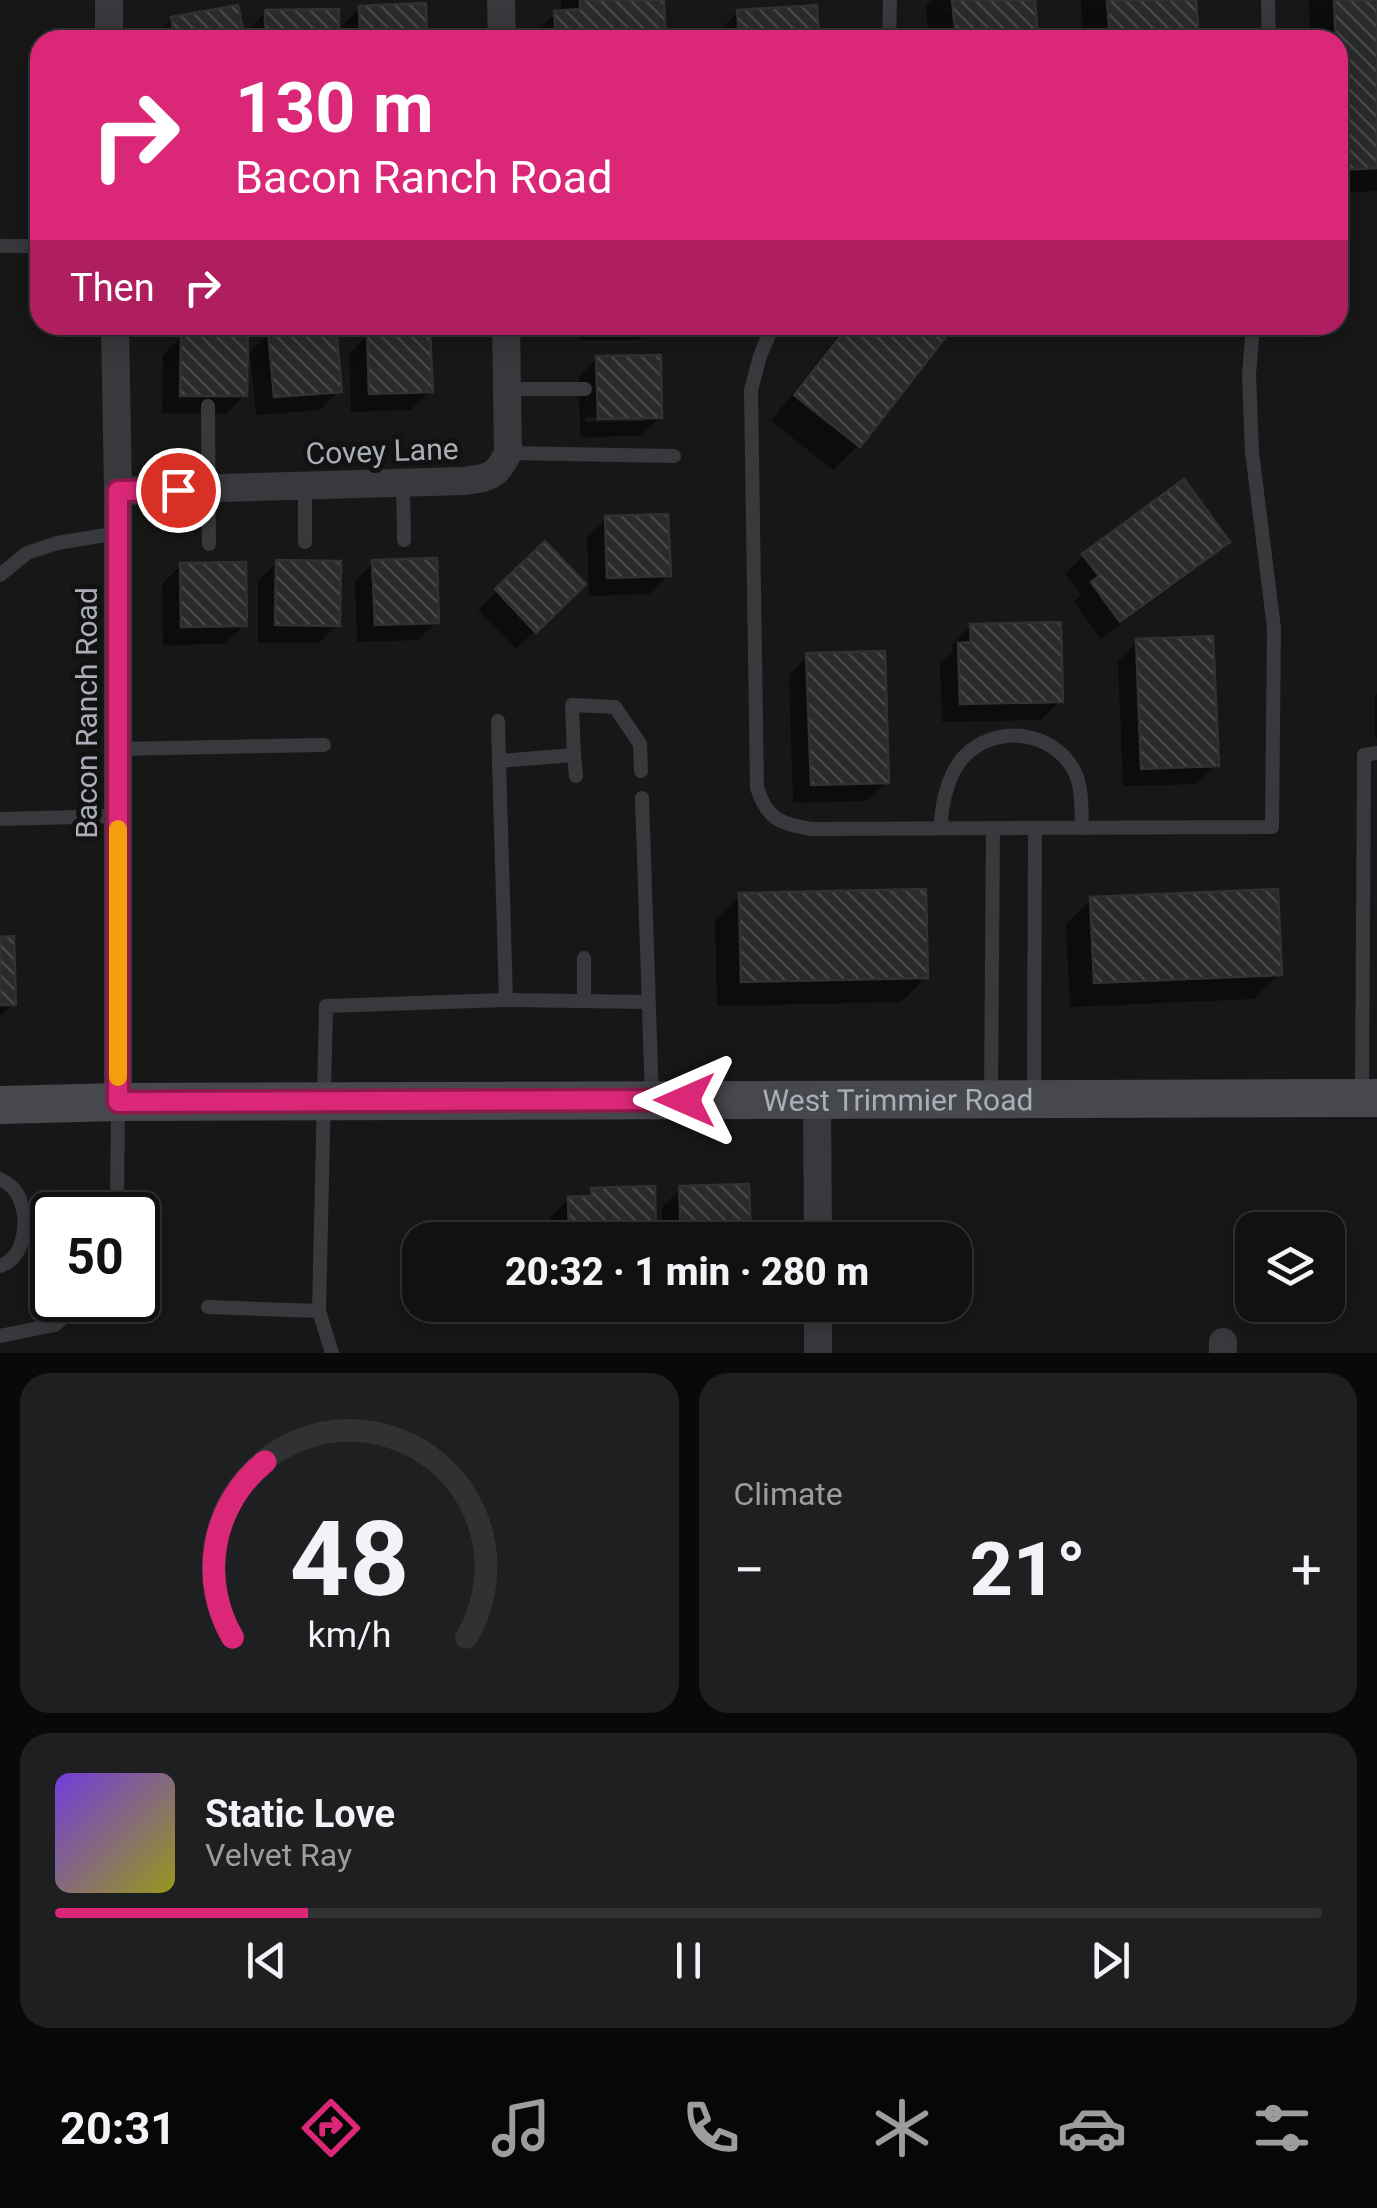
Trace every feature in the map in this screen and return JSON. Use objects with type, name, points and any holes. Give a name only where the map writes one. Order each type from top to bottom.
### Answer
[{"type":"main road","name":"West Trimmier Road","points":[[0,1105],[1370,1098]]},
{"type":"street","points":[[109,0],[110,30]]},
{"type":"street","points":[[501,0],[502,30]]},
{"type":"street","name":"Bacon Ranch Road","points":[[115,335],[118,1102]]},
{"type":"street","points":[[506,335],[508,453]]},
{"type":"street","name":"Covey Lane","points":[[118,491],[465,482],[491,477],[508,453]]},
{"type":"street","points":[[816,1099],[818,1222]]},
{"type":"street","points":[[818,1322],[818,1353]]},
{"type":"lane","points":[[890,0],[890,30]]},
{"type":"lane","points":[[1268,0],[1269,30]]},
{"type":"lane","points":[[0,246],[30,246]]},
{"type":"lane","points":[[769,335],[752,390],[757,788],[764,808],[774,818],[810,829],[1272,827],[1274,628],[1252,452],[1249,375],[1252,335]]},
{"type":"lane","points":[[507,389],[585,389]]},
{"type":"lane","points":[[208,406],[209,544]]},
{"type":"lane","points":[[508,453],[674,456]]},
{"type":"lane","points":[[404,483],[404,540]]},
{"type":"lane","points":[[305,542],[306,486]]},
{"type":"lane","points":[[0,575],[28,553],[57,543],[118,533]]},
{"type":"lane","points":[[576,776],[572,705],[615,706],[640,744],[641,771]]},
{"type":"lane","points":[[498,721],[506,1000]]},
{"type":"lane","points":[[940,828],[954,770],[970,751],[1012,735],[1033,736],[1054,748],[1074,768],[1082,828]]},
{"type":"lane","points":[[118,749],[324,744]]},
{"type":"lane","points":[[1370,1098],[1362,1002],[1364,754],[1377,754]]},
{"type":"lane","points":[[499,761],[574,755]]},
{"type":"lane","points":[[642,798],[652,1100]]},
{"type":"lane","points":[[0,819],[118,816]]},
{"type":"lane","points":[[992,1098],[994,828]]},
{"type":"lane","points":[[1034,1098],[1035,828]]},
{"type":"lane","points":[[584,958],[584,1001]]},
{"type":"lane","points":[[1362,1002],[1377,989]]},
{"type":"lane","points":[[332,1353],[320,1311],[326,1006],[506,1000],[648,1002]]},
{"type":"lane","points":[[117,1192],[118,1102]]},
{"type":"lane","points":[[0,1179],[18,1195],[24,1234],[18,1252],[0,1266]]},
{"type":"lane","points":[[208,1307],[320,1311]]},
{"type":"lane","points":[[0,1336],[58,1322]]},
{"type":"building","points":[[580,0],[664,0],[666,30],[555,30],[554,11],[580,9]]},
{"type":"building","points":[[952,0],[1035,0],[1037,30],[955,30]]},
{"type":"building","points":[[1107,0],[1196,0],[1198,30],[1109,30]]},
{"type":"building","points":[[1334,0],[1377,0],[1377,168],[1348,170],[1348,30],[1335,30]]},
{"type":"building","points":[[426,3],[427,30],[360,30],[359,6]]},
{"type":"building","points":[[238,5],[243,30],[173,30],[171,17]]},
{"type":"building","points":[[817,5],[818,30],[738,30],[737,10]]},
{"type":"building","points":[[339,9],[339,30],[265,30],[265,10]]},
{"type":"building","points":[[181,335],[248,335],[247,396],[180,396]]},
{"type":"building","points":[[268,335],[337,335],[342,392],[274,397]]},
{"type":"building","points":[[367,335],[430,335],[433,392],[369,394]]},
{"type":"building","points":[[841,335],[947,335],[860,447],[794,395]]},
{"type":"building","points":[[661,355],[662,418],[598,419],[596,356]]},
{"type":"building","points":[[1184,479],[1230,542],[1120,622],[1091,582],[1099,576],[1082,554]]},
{"type":"building","points":[[668,514],[671,576],[607,578],[605,516]]},
{"type":"building","points":[[545,541],[586,584],[536,633],[495,589]]},
{"type":"building","points":[[437,558],[439,623],[375,625],[372,560]]},
{"type":"building","points":[[276,560],[341,561],[340,626],[275,625]]},
{"type":"building","points":[[246,562],[247,626],[181,627],[180,563]]},
{"type":"building","points":[[1061,622],[1063,702],[960,704],[958,643],[971,642],[970,624]]},
{"type":"building","points":[[1213,636],[1219,766],[1141,769],[1136,639]]},
{"type":"building","points":[[885,651],[889,783],[811,785],[806,653]]},
{"type":"building","points":[[926,889],[928,978],[741,982],[739,893]]},
{"type":"building","points":[[1278,889],[1282,975],[1094,983],[1090,897]]},
{"type":"building","points":[[14,936],[16,1005],[0,1005],[0,937]]},
{"type":"building","points":[[749,1184],[750,1222],[680,1222],[679,1186]]},
{"type":"building","points":[[655,1186],[656,1222],[569,1222],[568,1197],[592,1196],[591,1188]]},
{"type":"slow traffic","points":[[118,829],[118,1077]]},
{"type":"route","points":[[178,490],[118,491],[118,1102],[685,1100]]}]
